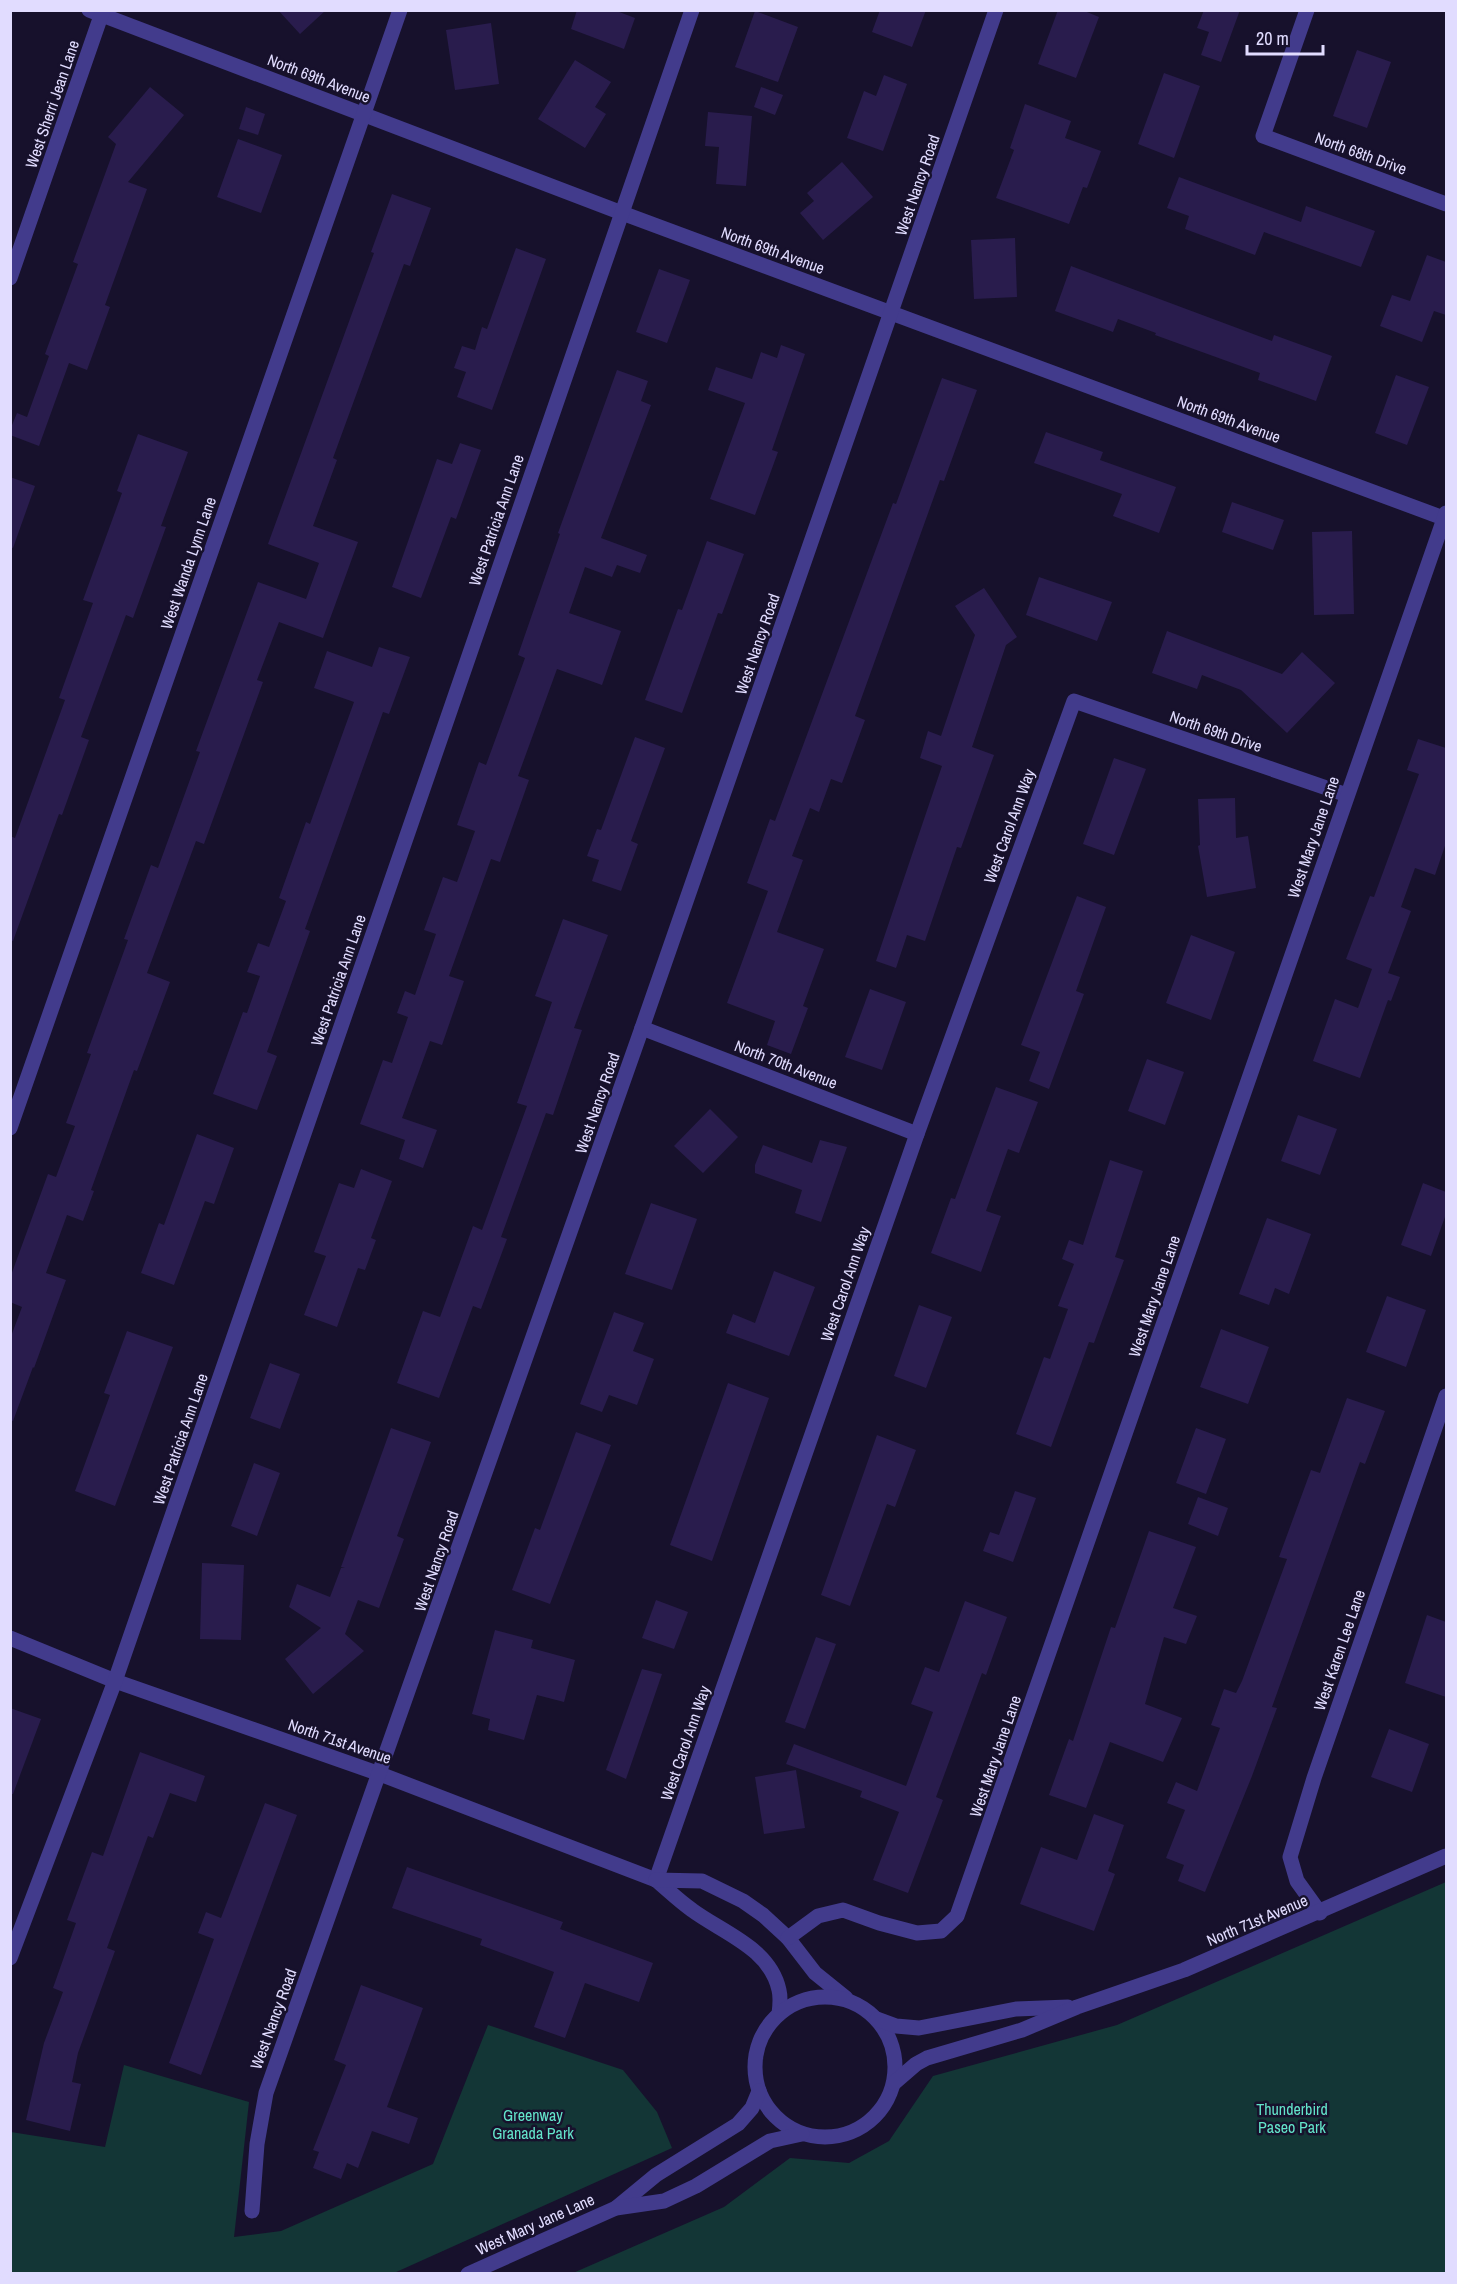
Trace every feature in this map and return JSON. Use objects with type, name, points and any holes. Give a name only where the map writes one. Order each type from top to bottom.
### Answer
[{"type":"street","name":"West Wanda Lynn Lane","points":[[10,1128],[400,10]]},
{"type":"street","name":"West Patricia Ann Lane","points":[[10,1958],[115,1681],[692,10]]},
{"type":"street","name":"West Nancy Road","points":[[252,2211],[257,2144],[266,2093],[642,1028],[996,10]]},
{"type":"street","name":"North 68th Drive","points":[[1307,10],[1263,136],[1446,204]]},
{"type":"street","name":"North 69th Avenue","points":[[98,12],[622,213],[1446,517]]},
{"type":"street","name":"West Sherri Jean Lane","points":[[10,278],[98,12]]},
{"type":"street","name":"West Mary Jane Lane","points":[[788,1938],[818,1916],[843,1910],[917,1933],[941,1931],[957,1916],[1446,517]]},
{"type":"street","name":"North 69th Drive","points":[[1074,701],[1347,795]]},
{"type":"street","name":"West Carol Ann Way","points":[[656,1880],[917,1134],[1074,701]]},
{"type":"street","name":"North 70th Avenue","points":[[642,1028],[917,1134]]},
{"type":"street","name":"West Karen Lee Lane","points":[[1320,1913],[1297,1881],[1290,1857],[1314,1778],[1446,1396]]},
{"type":"street","name":"North 71st Avenue","points":[[10,1638],[115,1681],[380,1774],[656,1880],[692,1911],[742,1941],[764,1961],[774,1974],[780,1992],[779,2014]]},
{"type":"street","name":"North 71st Avenue","points":[[894,2083],[916,2064],[927,2058],[1022,2030],[1077,2007],[1184,1970],[1320,1913],[1446,1856]]},
{"type":"street","name":"North 71st Avenue","points":[[656,1880],[702,1881],[743,1901],[763,1915],[788,1938],[815,1973],[848,2000]]},
{"type":"street","name":"North 71st Avenue","points":[[830,1996],[848,2000],[863,2007],[887,2032],[896,2066],[894,2083],[885,2105],[869,2122],[848,2134],[825,2138],[802,2134],[783,2124],[769,2109],[759,2091],[755,2070],[757,2049],[766,2030],[779,2014],[795,2004],[812,1998],[830,1996]]},
{"type":"street","name":"North 71st Avenue","points":[[876,2018],[896,2026],[919,2028],[1016,2008],[1077,2007]]},
{"type":"street","name":"West Mary Jane Lane","points":[[468,2274],[616,2208],[656,2175],[738,2124],[752,2108],[759,2091]]},
{"type":"street","name":"West Mary Jane Lane","points":[[616,2208],[664,2201],[696,2186],[770,2141],[802,2134]]},
{"type":"green space","name":"Thunderbird Paseo Park","points":[[1446,1882],[1446,2273],[573,2273],[724,2207],[790,2158],[849,2163],[889,2141],[933,2076],[1117,2025]]},
{"type":"green space","name":"Greenway Granada Park","points":[[488,2025],[623,2070],[657,2112],[672,2148],[394,2273],[11,2273],[11,2132],[105,2147],[124,2065],[249,2102],[234,2237],[281,2231],[433,2164]]},
{"type":"building","points":[[278,10],[326,10],[300,34]]},
{"type":"building","points":[[577,10],[614,10],[635,18],[624,49],[571,29]]},
{"type":"building","points":[[880,10],[926,10],[912,47],[872,32]]},
{"type":"building","points":[[1058,10],[1082,10],[1099,17],[1076,78],[1038,64]]},
{"type":"building","points":[[1204,10],[1240,10],[1221,62],[1201,55],[1209,32],[1197,28]]},
{"type":"building","points":[[755,11],[798,27],[778,82],[735,67]]},
{"type":"building","points":[[491,23],[499,84],[455,90],[446,30]]},
{"type":"building","points":[[1357,50],[1391,62],[1367,128],[1333,116]]},
{"type":"building","points":[[575,60],[611,82],[595,107],[606,114],[585,148],[538,119]]},
{"type":"building","points":[[1164,73],[1200,86],[1174,158],[1138,144]]},
{"type":"building","points":[[884,75],[907,84],[883,151],[847,138],[864,91],[876,96]]},
{"type":"building","points":[[150,87],[184,115],[128,182],[147,189],[105,305],[110,307],[87,370],[69,363],[39,446],[10,435],[10,430],[17,413],[27,417],[49,356],[45,354],[78,264],[73,262],[116,144],[108,137]]},
{"type":"building","points":[[761,87],[783,95],[775,115],[754,107]]},
{"type":"building","points":[[1025,104],[1071,121],[1065,138],[1101,151],[1087,188],[1083,187],[1069,224],[996,198],[1014,150],[1010,148]]},
{"type":"building","points":[[246,107],[265,114],[258,135],[239,129]]},
{"type":"building","points":[[708,112],[752,116],[746,186],[716,184],[719,147],[705,146]]},
{"type":"building","points":[[238,139],[282,155],[261,213],[217,197]]},
{"type":"building","points":[[842,162],[873,197],[823,240],[800,213],[814,201],[807,193]]},
{"type":"building","points":[[1179,177],[1301,222],[1306,206],[1375,231],[1361,267],[1264,232],[1255,255],[1185,229],[1189,216],[1167,208]]},
{"type":"building","points":[[392,194],[431,208],[410,266],[404,264],[333,458],[337,460],[313,526],[358,542],[323,638],[279,622],[257,680],[263,682],[204,844],[196,841],[147,973],[170,982],[137,1071],[134,1070],[91,1190],[94,1191],[83,1221],[67,1215],[46,1273],[66,1280],[13,1421],[10,1420],[10,1339],[22,1307],[10,1302],[10,1278],[48,1174],[56,1177],[75,1126],[66,1123],[91,1054],[87,1053],[128,940],[124,939],[151,865],[158,868],[200,752],[196,751],[258,582],[306,599],[319,563],[268,544],[374,253],[371,252]]},
{"type":"building","points":[[1015,238],[1017,297],[974,299],[971,240]]},
{"type":"building","points":[[516,248],[546,259],[492,410],[457,397],[466,372],[454,368],[462,346],[475,350],[482,327],[487,329]]},
{"type":"building","points":[[1427,255],[1446,262],[1446,315],[1434,311],[1422,342],[1380,326],[1392,295],[1410,301]]},
{"type":"building","points":[[1071,266],[1272,341],[1274,335],[1332,356],[1316,401],[1258,380],[1260,373],[1155,335],[1156,333],[1118,319],[1113,332],[1055,311]]},
{"type":"building","points":[[659,269],[690,280],[667,343],[636,332]]},
{"type":"building","points":[[781,345],[805,354],[772,450],[778,452],[755,515],[710,499],[745,403],[708,390],[716,367],[752,379],[761,352],[777,358]]},
{"type":"building","points":[[617,370],[648,381],[641,401],[651,405],[601,538],[647,555],[640,573],[617,565],[612,577],[585,567],[569,613],[621,631],[602,685],[557,669],[518,776],[529,780],[500,862],[491,859],[449,976],[464,981],[442,1045],[430,1041],[402,1118],[437,1130],[423,1168],[399,1159],[405,1140],[360,1124],[383,1060],[392,1063],[408,1017],[397,1013],[405,991],[415,995],[436,934],[424,930],[443,877],[457,882],[475,831],[457,825],[479,762],[486,765],[525,658],[518,655],[560,534],[558,533]]},
{"type":"building","points":[[1396,375],[1429,387],[1407,445],[1375,433]]},
{"type":"building","points":[[942,378],[977,390],[944,481],[940,480],[855,716],[865,720],[842,783],[831,779],[819,812],[810,808],[792,856],[803,860],[777,932],[824,949],[803,1006],[808,1008],[791,1054],[767,1045],[775,1021],[727,1003],[768,891],[747,883],[770,819],[775,821]]},
{"type":"building","points":[[1046,432],[1103,452],[1100,460],[1176,487],[1159,533],[1113,516],[1122,494],[1034,463]]},
{"type":"building","points":[[138,434],[188,452],[161,526],[166,527],[133,618],[126,615],[81,737],[89,740],[62,815],[59,814],[13,941],[10,940],[10,836],[15,838],[65,700],[59,698],[93,603],[83,600],[122,493],[117,491]]},
{"type":"building","points":[[460,443],[481,450],[456,519],[451,517],[421,598],[392,587],[437,459],[452,464]]},
{"type":"building","points":[[10,477],[35,486],[13,548],[10,547]]},
{"type":"building","points":[[1232,502],[1284,520],[1273,550],[1222,532]]},
{"type":"building","points":[[1352,531],[1354,614],[1314,615],[1312,532]]},
{"type":"building","points":[[707,541],[744,554],[722,614],[718,613],[682,713],[645,700],[678,609],[682,610]]},
{"type":"building","points":[[1039,577],[1112,602],[1097,641],[1026,615]]},
{"type":"building","points":[[984,588],[1017,637],[1006,645],[972,747],[994,755],[961,848],[957,847],[925,941],[907,935],[896,968],[876,961],[942,766],[920,758],[928,731],[941,736],[975,635],[955,606]]},
{"type":"building","points":[[1167,631],[1282,674],[1302,652],[1335,683],[1287,733],[1241,690],[1202,675],[1197,689],[1152,673]]},
{"type":"building","points":[[379,647],[410,657],[389,714],[383,712],[305,929],[310,931],[267,1052],[277,1056],[257,1110],[213,1094],[243,1012],[247,1013],[260,976],[247,972],[258,943],[269,947],[286,901],[279,898],[306,822],[310,824],[354,702],[314,688],[327,651],[372,667]]},
{"type":"building","points":[[635,737],[665,748],[631,841],[638,844],[621,891],[592,881],[599,860],[587,856],[597,829],[601,830]]},
{"type":"building","points":[[1418,739],[1446,748],[1446,843],[1435,875],[1415,868],[1401,907],[1411,911],[1388,973],[1400,977],[1391,1001],[1388,1000],[1360,1078],[1313,1061],[1335,999],[1358,1008],[1372,969],[1346,959],[1370,896],[1374,897],[1419,774],[1407,770]]},
{"type":"building","points":[[1114,758],[1146,769],[1114,855],[1083,844]]},
{"type":"building","points":[[1235,798],[1236,838],[1248,836],[1256,888],[1207,897],[1198,846],[1200,845],[1198,799]]},
{"type":"building","points":[[1077,896],[1106,907],[1076,991],[1084,994],[1049,1089],[1029,1081],[1040,1052],[1021,1045]]},
{"type":"building","points":[[563,919],[608,935],[574,1028],[582,1030],[553,1115],[546,1113],[501,1237],[507,1239],[481,1309],[473,1306],[439,1398],[397,1383],[423,1311],[440,1317],[473,1226],[482,1230],[527,1106],[517,1103],[552,1002],[535,996]]},
{"type":"building","points":[[1191,935],[1235,952],[1211,1020],[1166,1003]]},
{"type":"building","points":[[870,989],[906,1002],[882,1070],[845,1057]]},
{"type":"building","points":[[1147,1059],[1184,1072],[1165,1125],[1128,1111]]},
{"type":"building","points":[[996,1087],[1038,1102],[1019,1153],[1008,1149],[986,1211],[1001,1216],[981,1272],[931,1253],[951,1198],[955,1199]]},
{"type":"building","points":[[710,1109],[738,1137],[703,1173],[674,1146]]},
{"type":"building","points":[[1298,1115],[1337,1129],[1320,1175],[1281,1161]]},
{"type":"building","points":[[197,1134],[234,1148],[214,1204],[205,1201],[174,1285],[141,1273],[159,1223],[164,1225]]},
{"type":"building","points":[[820,1140],[847,1147],[821,1222],[795,1213],[802,1190],[755,1173],[755,1165],[763,1145],[812,1163]]},
{"type":"building","points":[[1110,1160],[1143,1171],[1115,1257],[1124,1260],[1094,1343],[1089,1342],[1051,1447],[1016,1434],[1044,1357],[1050,1359],[1068,1309],[1058,1306],[1074,1264],[1062,1259],[1069,1240],[1083,1245]]},
{"type":"building","points":[[361,1169],[392,1181],[371,1238],[376,1240],[365,1270],[358,1268],[337,1327],[304,1315],[326,1256],[314,1252],[339,1183],[354,1188]]},
{"type":"building","points":[[1423,1183],[1446,1192],[1446,1214],[1431,1256],[1401,1245]]},
{"type":"building","points":[[651,1203],[697,1219],[672,1290],[625,1274]]},
{"type":"building","points":[[1267,1218],[1311,1234],[1289,1294],[1275,1288],[1269,1305],[1239,1294]]},
{"type":"building","points":[[774,1271],[815,1287],[789,1356],[726,1333],[733,1314],[755,1323]]},
{"type":"building","points":[[1387,1296],[1426,1310],[1406,1367],[1366,1352]]},
{"type":"building","points":[[919,1305],[952,1317],[926,1388],[894,1376]]},
{"type":"building","points":[[614,1312],[644,1323],[633,1351],[654,1359],[637,1405],[609,1395],[602,1412],[580,1404]]},
{"type":"building","points":[[1221,1329],[1269,1347],[1248,1404],[1200,1387]]},
{"type":"building","points":[[127,1331],[173,1347],[115,1506],[75,1491],[110,1395],[104,1393]]},
{"type":"building","points":[[270,1363],[300,1374],[280,1429],[250,1418]]},
{"type":"building","points":[[728,1383],[769,1398],[712,1561],[670,1545]]},
{"type":"building","points":[[1347,1398],[1385,1411],[1365,1464],[1360,1462],[1272,1707],[1277,1708],[1205,1892],[1178,1881],[1184,1865],[1166,1858],[1185,1810],[1167,1803],[1176,1782],[1197,1791],[1220,1728],[1211,1725],[1224,1689],[1236,1693],[1242,1681],[1287,1559],[1279,1557],[1311,1470],[1320,1473]]},
{"type":"building","points":[[391,1428],[431,1442],[397,1536],[404,1539],[379,1608],[358,1600],[345,1634],[364,1651],[313,1694],[285,1659],[321,1628],[289,1607],[297,1584],[330,1597],[341,1568],[345,1568],[341,1567]]},
{"type":"building","points":[[1196,1428],[1226,1439],[1206,1494],[1176,1483]]},
{"type":"building","points":[[576,1432],[611,1445],[550,1604],[512,1590],[535,1528],[540,1530]]},
{"type":"building","points":[[877,1435],[916,1450],[895,1507],[887,1504],[850,1606],[821,1595]]},
{"type":"building","points":[[254,1463],[280,1473],[257,1536],[231,1526]]},
{"type":"building","points":[[1015,1491],[1036,1498],[1013,1562],[983,1551],[990,1532],[999,1535]]},
{"type":"building","points":[[1198,1497],[1228,1508],[1218,1536],[1188,1524]]},
{"type":"building","points":[[1149,1531],[1196,1547],[1173,1608],[1197,1616],[1186,1644],[1164,1637],[1145,1704],[1182,1718],[1163,1762],[1110,1742],[1086,1808],[1049,1795],[1069,1739],[1073,1741],[1111,1627],[1115,1628]]},
{"type":"building","points":[[202,1563],[244,1565],[241,1640],[200,1639]]},
{"type":"building","points":[[656,1600],[688,1612],[674,1649],[642,1638]]},
{"type":"building","points":[[965,1601],[1007,1617],[986,1675],[982,1673],[936,1797],[943,1800],[908,1893],[873,1880],[899,1812],[860,1797],[862,1791],[786,1764],[794,1744],[906,1786],[933,1712],[911,1704],[925,1667],[939,1672]]},
{"type":"building","points":[[1427,1615],[1446,1622],[1446,1697],[1405,1683]]},
{"type":"building","points":[[495,1630],[533,1640],[531,1648],[575,1660],[564,1702],[537,1695],[524,1740],[488,1730],[490,1719],[472,1714]]},
{"type":"building","points":[[816,1637],[836,1644],[805,1729],[785,1722]]},
{"type":"building","points":[[642,1669],[662,1674],[626,1779],[606,1770]]},
{"type":"building","points":[[10,1708],[41,1719],[13,1794],[10,1794]]},
{"type":"building","points":[[1389,1729],[1429,1744],[1412,1792],[1371,1777]]},
{"type":"building","points":[[140,1752],[205,1776],[196,1802],[170,1793],[153,1838],[148,1836],[107,1948],[115,1951],[78,2053],[72,2082],[81,2084],[70,2131],[26,2120],[44,2043],[63,1992],[53,1988],[76,1923],[67,1920],[92,1852],[103,1856]]},
{"type":"building","points":[[796,1770],[805,1828],[764,1834],[755,1777]]},
{"type":"building","points":[[265,1803],[297,1815],[201,2075],[169,2063],[214,1939],[198,1933],[206,1912],[221,1918]]},
{"type":"building","points":[[1094,1814],[1124,1825],[1108,1871],[1115,1874],[1094,1931],[1020,1904],[1041,1847],[1077,1860]]},
{"type":"building","points":[[407,1867],[563,1922],[560,1929],[653,1963],[639,2002],[585,1983],[565,2038],[534,2027],[554,1972],[480,1945],[482,1939],[392,1908]]},
{"type":"building","points":[[361,1985],[423,2008],[387,2107],[418,2118],[409,2144],[372,2131],[358,2168],[347,2163],[341,2179],[313,2168],[319,2152],[313,2150],[346,2065],[334,2060]]}]
